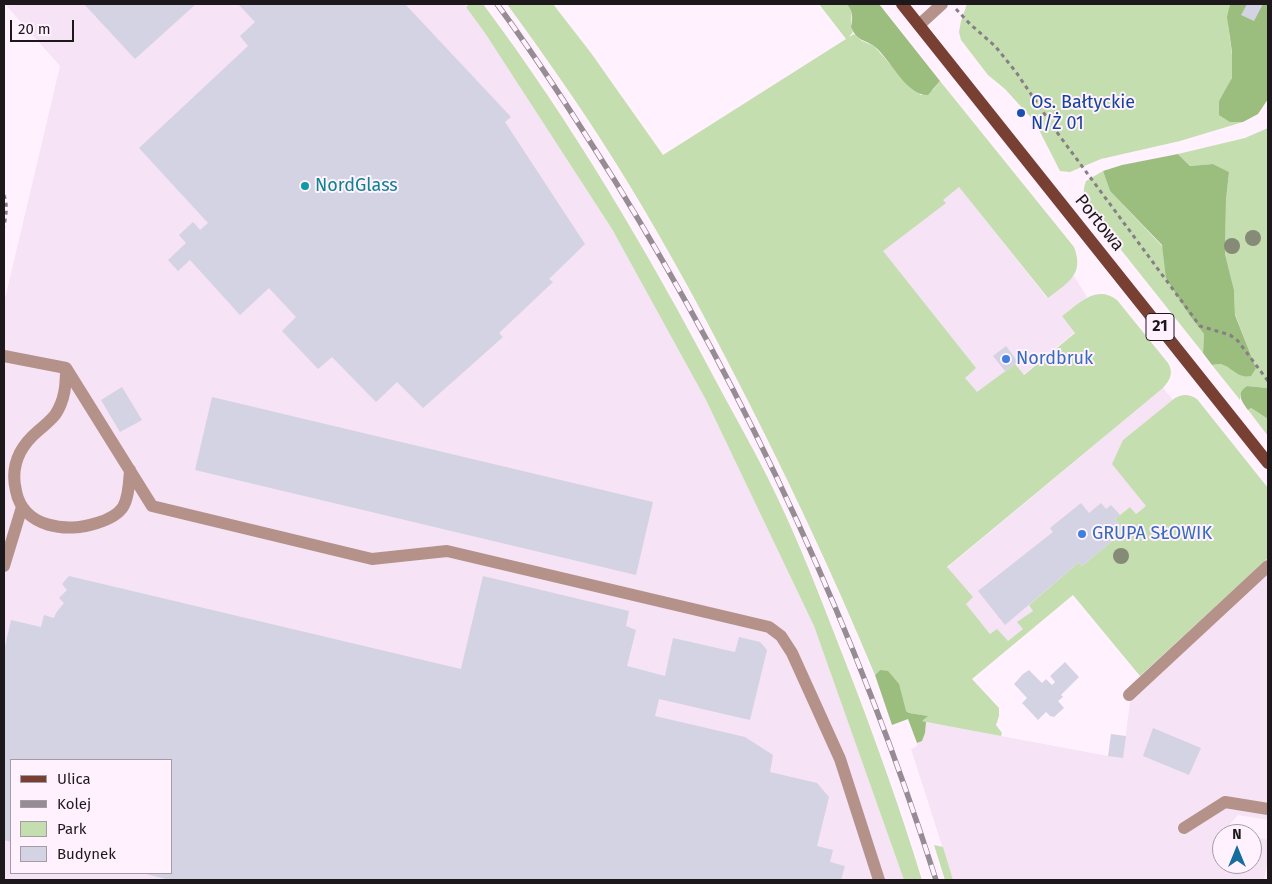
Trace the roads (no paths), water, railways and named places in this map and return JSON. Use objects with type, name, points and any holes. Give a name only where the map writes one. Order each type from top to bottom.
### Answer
[{"type":"main road","name":"Portowa","points":[[902,4],[1268,463]]},
{"type":"street","points":[[919,25],[942,4]]},
{"type":"street","points":[[4,356],[66,368],[152,506],[372,559],[447,551],[770,627],[781,636],[792,653],[840,759],[879,880]]},
{"type":"street","points":[[66,368],[65,392],[61,405],[54,416],[23,445],[18,454],[14,474],[16,492],[22,507],[32,517],[50,526],[68,528],[89,526],[110,519],[122,508],[128,492],[130,470]]},
{"type":"street","points":[[4,566],[22,507]]},
{"type":"street","points":[[1129,694],[1268,566]]},
{"type":"street","points":[[1184,828],[1225,802],[1268,809]]},
{"type":"railway","points":[[497,4],[543,69],[615,181],[711,348],[755,434],[797,521],[836,609],[872,698],[936,880]]},
{"type":"place","name":"Os. Bałtyckie N/Ż 01","points":[[1021,113]]},
{"type":"place","name":"NordGlass","points":[[305,186]]},
{"type":"place","name":"Nordbruk","points":[[1006,359]]},
{"type":"place","name":"GRUPA SŁOWIK","points":[[1082,534]]}]
